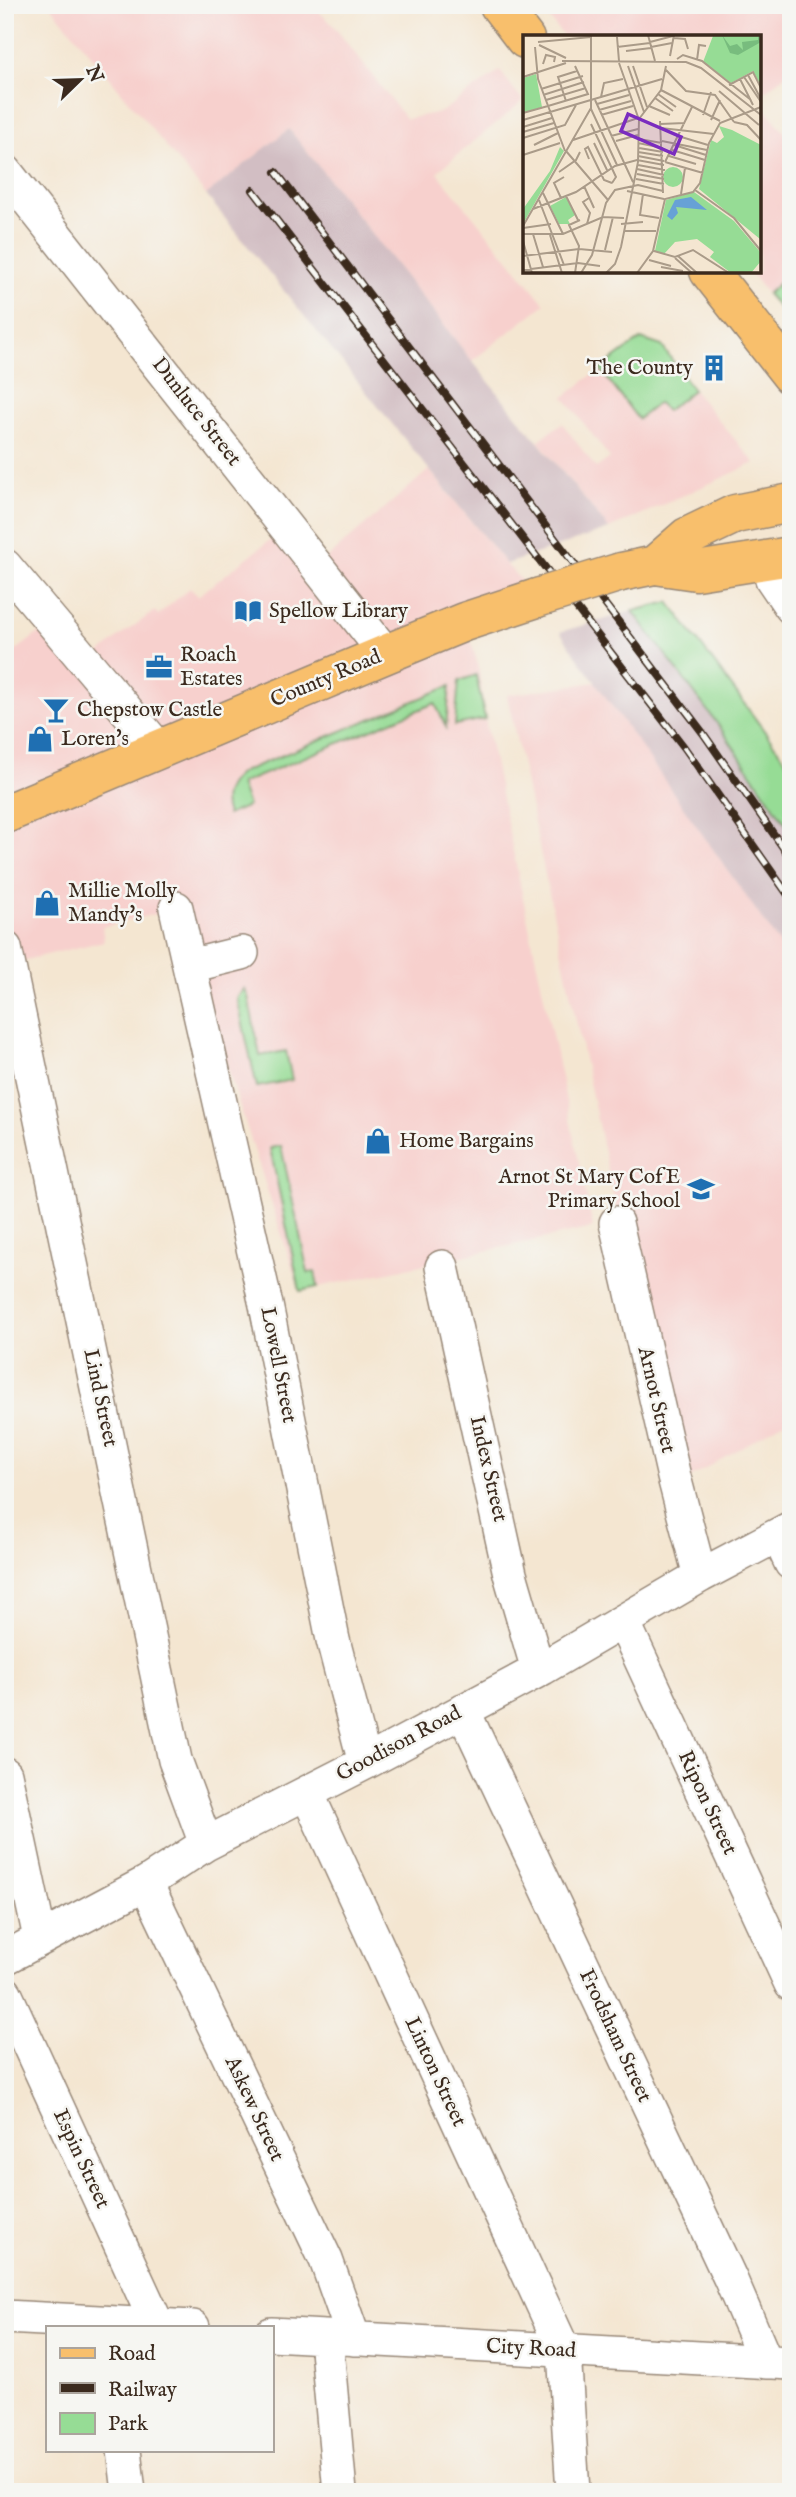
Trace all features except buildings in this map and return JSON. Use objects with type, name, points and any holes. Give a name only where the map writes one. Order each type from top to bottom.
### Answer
[{"type":"main road","points":[[499,5],[523,36]]},
{"type":"main road","points":[[711,273],[791,375]]},
{"type":"main road","name":"County Road","points":[[5,814],[464,622],[638,568],[687,537],[735,514],[791,503]]},
{"type":"main road","name":"County Road","points":[[638,568],[696,571],[778,557]]},
{"type":"street","name":"Dunluce Street","points":[[5,171],[386,654]]},
{"type":"street","points":[[778,557],[772,579],[791,607]]},
{"type":"street","points":[[5,566],[160,750]]},
{"type":"street","name":"Lowell Street","points":[[176,908],[266,1305],[333,1640],[365,1763]]},
{"type":"street","name":"Lind Street","points":[[5,948],[176,1760],[206,1844]]},
{"type":"street","points":[[190,966],[242,953]]},
{"type":"street","name":"Arnot Street","points":[[616,1223],[675,1483],[700,1576]]},
{"type":"street","name":"Index Street","points":[[442,1267],[510,1574],[538,1670]]},
{"type":"street","name":"Goodison Road","points":[[5,1958],[146,1883],[206,1844],[538,1670],[700,1576],[787,1542]]},
{"type":"street","name":"Ripon Street","points":[[622,1621],[791,1984]]},
{"type":"street","name":"Frodsham Street","points":[[463,1710],[730,2278],[784,2365]]},
{"type":"street","points":[[5,1774],[40,1938]]},
{"type":"street","name":"Linton Street","points":[[307,1793],[564,2351]]},
{"type":"street","name":"Askew Street","points":[[146,1883],[326,2260],[340,2338],[340,2492]]},
{"type":"street","name":"Espin Street","points":[[5,1993],[157,2324]]},
{"type":"street","points":[[5,2317],[112,2326],[180,2326]]},
{"type":"street","name":"City Road","points":[[273,2334],[784,2365]]},
{"type":"street","points":[[564,2351],[573,2492]]},
{"type":"street","points":[[124,2452],[128,2492]]},
{"type":"shaded area","points":[[50,5],[312,5],[333,25],[406,119],[441,112],[500,71],[523,101],[437,172],[545,304],[472,361],[289,129],[206,195]]},
{"type":"shaded area","points":[[539,5],[791,5],[791,70],[761,94],[761,35],[562,35]]},
{"type":"shaded area","points":[[761,103],[791,140],[791,272],[767,294],[751,273],[761,273]]},
{"type":"shaded area","points":[[289,129],[609,529],[506,564],[206,195]]},
{"type":"shaded area","points":[[600,369],[638,418],[659,402],[666,411],[693,390],[755,463],[609,529],[538,441],[562,423],[596,468],[610,458],[564,397]]},
{"type":"shaded area","points":[[429,470],[537,598],[465,623],[478,665],[485,719],[593,1228],[300,1291],[176,909],[102,927],[104,941],[9,964],[5,981],[5,659],[52,623],[88,664],[120,636],[155,611],[158,615],[190,588],[198,596],[287,527],[318,566]]},
{"type":"shaded area","points":[[633,611],[719,726],[791,831],[791,960],[560,632]]},
{"type":"shaded area","name":"Arnot St Mary CofE Primary School","points":[[596,682],[791,960],[791,1418],[675,1487],[507,695]]},
{"type":"green space","points":[[791,272],[791,321],[767,294]]},
{"type":"green space","points":[[641,339],[662,346],[693,390],[666,411],[658,403],[638,419],[600,369]]},
{"type":"green space","points":[[669,602],[791,767],[791,831],[719,726],[633,611]]},
{"type":"green space","points":[[476,675],[485,719],[455,725],[459,681]]},
{"type":"green space","points":[[450,686],[446,727],[435,703],[240,784],[248,806],[227,815],[224,802],[226,791],[242,772]]},
{"type":"green space","points":[[244,989],[248,996],[260,1056],[286,1051],[292,1080],[257,1087],[237,998]]},
{"type":"green space","points":[[281,1146],[308,1273],[315,1272],[318,1287],[300,1291],[270,1148]]},
{"type":"railway","points":[[276,172],[703,733],[791,859]]},
{"type":"railway","points":[[253,190],[684,747],[791,899]]},
{"type":"place","name":"The County","points":[[714,368]]},
{"type":"place","name":"Spellow Library","points":[[248,611]]},
{"type":"place","name":"Roach Estates","points":[[159,667]]},
{"type":"place","name":"Chepstow Castle","points":[[56,710]]},
{"type":"place","name":"Loren's","points":[[40,739]]},
{"type":"place","name":"Millie Molly Mandy's","points":[[47,903]]},
{"type":"place","name":"Home Bargains","points":[[378,1141]]},
{"type":"place","name":"Arnot St Mary CofE Primary School","points":[[701,1189]]}]
